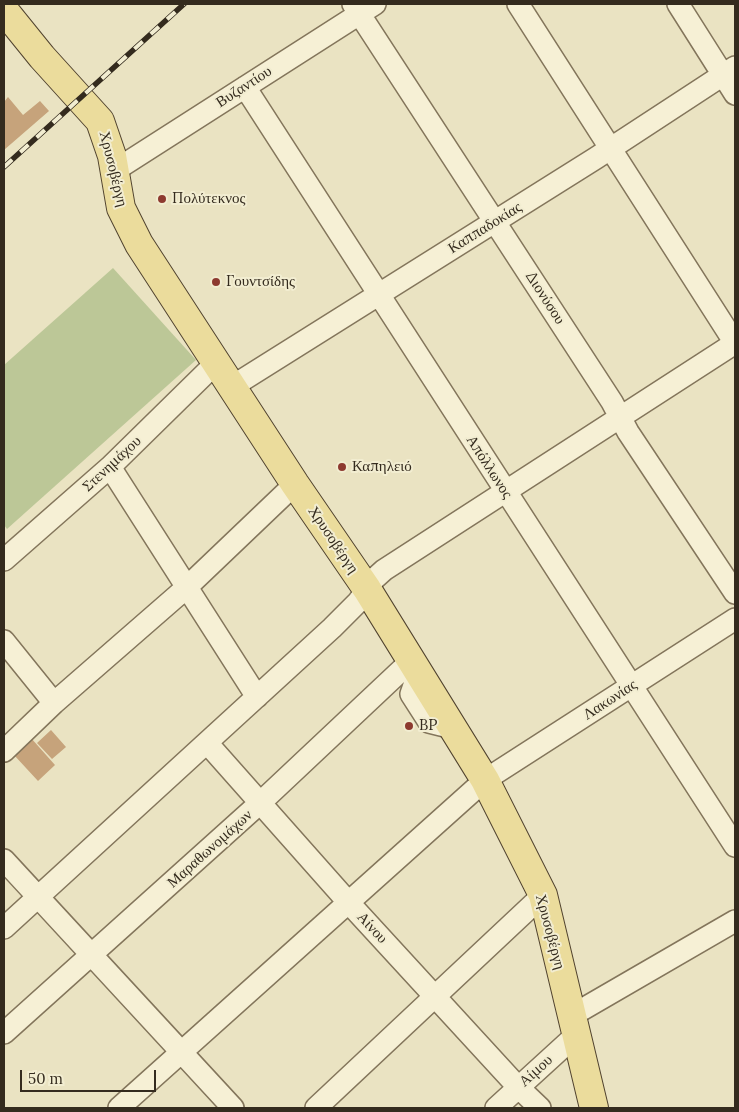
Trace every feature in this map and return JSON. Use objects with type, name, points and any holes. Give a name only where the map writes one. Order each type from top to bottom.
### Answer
[{"type":"main road","name":"Χρυσοβέργη","points":[[4,10],[42,57],[100,121],[112,156],[121,208],[138,244],[366,589],[485,780],[543,895],[594,1108]]},
{"type":"street","points":[[4,928],[208,744],[349,612],[374,579],[397,560],[735,343],[518,4]]},
{"type":"street","points":[[678,4],[729,71],[735,94]]},
{"type":"street","name":"Βυζαντίου","points":[[114,171],[363,7]]},
{"type":"street","name":"Διονύσου","points":[[363,7],[495,222],[628,432],[735,593]]},
{"type":"street","name":"Καππαδοκίας","points":[[233,386],[495,222],[729,71]]},
{"type":"street","name":"Απόλλωνος","points":[[244,87],[735,846]]},
{"type":"street","name":"Στενημάχου","points":[[4,560],[110,467],[216,363]]},
{"type":"street","points":[[110,467],[257,697]]},
{"type":"street","points":[[4,751],[54,703],[186,588],[295,484]]},
{"type":"street","name":"Λακωνίας","points":[[119,1108],[485,780],[735,619]]},
{"type":"street","points":[[4,641],[54,703]]},
{"type":"street","name":"Μαραθωνομάχων","points":[[4,1033],[415,666]]},
{"type":"street","name":"Αίνου","points":[[208,744],[348,903],[518,1087],[540,1108]]},
{"type":"street","points":[[4,860],[233,1108]]},
{"type":"street","points":[[316,1108],[543,895]]},
{"type":"street","name":"Αίμου","points":[[496,1108],[518,1087],[574,1025],[735,921]]},
{"type":"green space","points":[[113,268],[196,360],[7,529],[4,525],[4,365]]},
{"type":"building","points":[[8,97],[23,115],[40,101],[49,111],[4,150],[4,102]]},
{"type":"building","points":[[51,730],[66,747],[52,759],[37,743]]},
{"type":"building","points":[[31,738],[55,765],[38,781],[14,755]]},
{"type":"railway","points":[[4,167],[184,4]]},
{"type":"place","name":"Πολύτεκνος","points":[[162,199]]},
{"type":"place","name":"Γουντσίδης","points":[[216,282]]},
{"type":"place","name":"Καπηλειό","points":[[342,467]]},
{"type":"place","name":"BP","points":[[409,726]]}]
